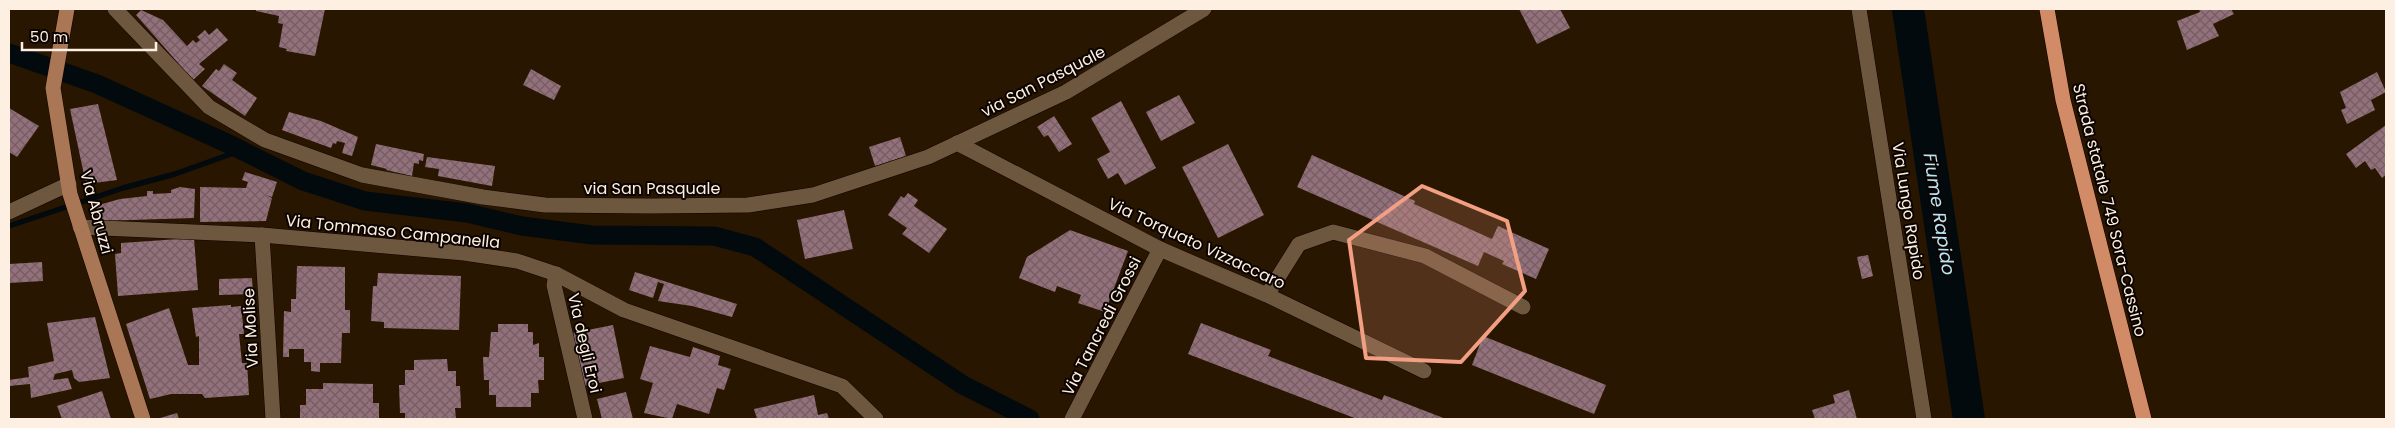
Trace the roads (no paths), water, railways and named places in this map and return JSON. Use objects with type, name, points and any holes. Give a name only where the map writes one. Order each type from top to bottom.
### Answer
[{"type":"highway","name":"Strada statale 749 Sora-Cassino","points":[[2047,9],[2063,100],[2144,419]]},
{"type":"main road","name":"Via Abruzzi","points":[[68,9],[53,88],[70,189],[78,220],[143,419]]},
{"type":"street","name":"via San Pasquale","points":[[115,9],[209,107],[265,140],[362,175],[483,197],[545,205],[748,205],[813,195],[928,157],[1066,92],[1204,9]]},
{"type":"street","name":"Via Lungo Rapido","points":[[1860,9],[1924,419]]},
{"type":"street","name":"Via Torquato Vizzaccaro","points":[[956,143],[1160,248],[1267,295],[1424,371]]},
{"type":"street","points":[[9,212],[70,189]]},
{"type":"street","name":"Via Tommaso Campanella","points":[[78,220],[464,253],[518,261],[556,274],[624,310],[842,386],[876,419]]},
{"type":"street","points":[[1267,295],[1299,244],[1333,232],[1425,256],[1523,307]]},
{"type":"street","name":"Via Molise","points":[[262,235],[273,419]]},
{"type":"street","name":"Via Tancredi Grossi","points":[[1075,415],[1160,248]]},
{"type":"street","name":"Via degli Eroi","points":[[556,274],[554,285],[585,419]]},
{"type":"waterway","name":"Fiume Rapido","points":[[1908,9],[1969,419]]},
{"type":"waterway","points":[[9,53],[97,84],[231,145],[303,181],[365,201],[467,213],[522,226],[592,235],[714,236],[755,247],[963,385],[1030,419]]},
{"type":"waterway","points":[[9,226],[123,188],[175,174],[242,150]]}]
